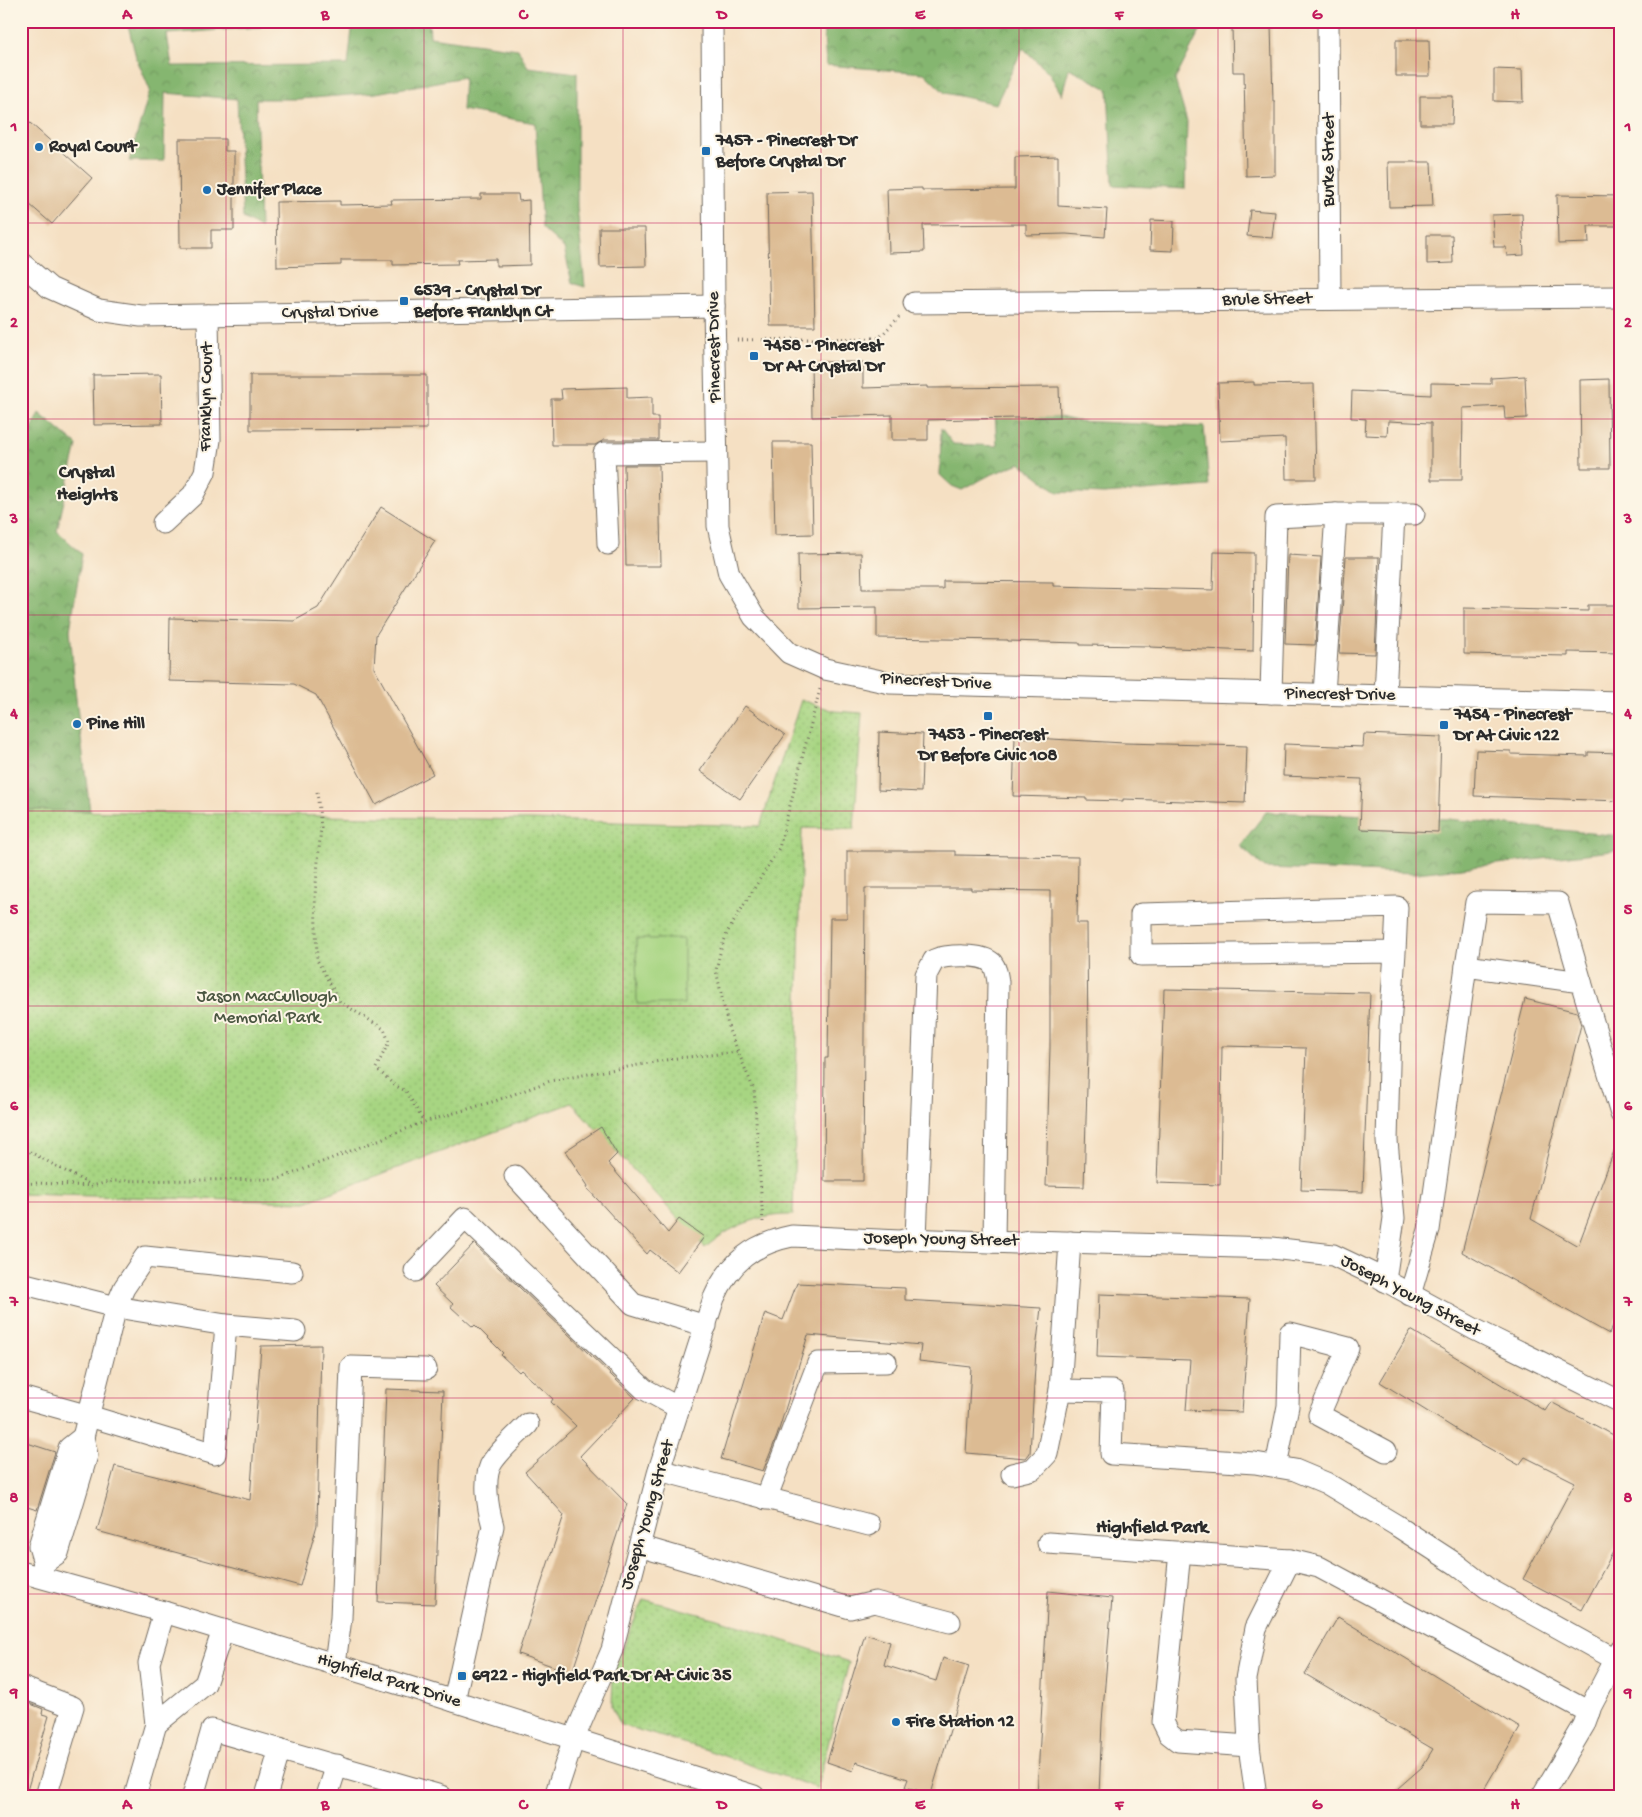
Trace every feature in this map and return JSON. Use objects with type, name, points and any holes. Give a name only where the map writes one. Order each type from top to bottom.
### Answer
[{"type":"street","name":"Pinecrest Drive","points":[[712,21],[718,526],[729,574],[754,617],[789,653],[825,669],[890,683],[1621,702]]},
{"type":"street","name":"Burke Street","points":[[1328,21],[1330,299]]},
{"type":"street","name":"Crystal Drive","points":[[21,263],[50,288],[99,310],[141,316],[714,306]]},
{"type":"street","name":"Brule Street","points":[[914,303],[1621,298]]},
{"type":"street","name":"Franklyn Court","points":[[163,523],[193,495],[205,472],[210,440],[208,315]]},
{"type":"street","points":[[608,544],[604,453],[716,452]]},
{"type":"street","points":[[1324,694],[1336,514]]},
{"type":"street","points":[[1271,693],[1276,517],[1336,514],[1404,514],[1385,696]]},
{"type":"street","points":[[1410,1295],[1430,1230],[1476,902],[1558,903],[1621,1114]]},
{"type":"street","points":[[1385,1281],[1394,1218],[1387,1141],[1390,1027],[1396,952],[1397,908],[1141,914],[1141,955],[1396,952]]},
{"type":"street","points":[[916,1239],[926,975],[934,960],[944,956],[956,956],[986,959],[993,964],[997,973],[994,1242]]},
{"type":"street","points":[[1466,966],[1581,982]]},
{"type":"street","points":[[515,1176],[632,1304],[706,1326]]},
{"type":"street","points":[[415,1271],[465,1218],[644,1388],[679,1408]]},
{"type":"street","name":"Joseph Young Street","points":[[554,1796],[574,1738],[612,1650],[659,1470],[720,1285],[738,1261],[763,1244],[792,1236],[900,1241],[916,1239],[1272,1248],[1333,1255],[1374,1274],[1474,1329],[1621,1402]]},
{"type":"street","points":[[1012,1474],[1033,1469],[1047,1454],[1060,1390],[1070,1242]]},
{"type":"street","points":[[35,1571],[39,1546],[69,1448],[83,1437],[116,1307],[124,1288],[146,1257],[292,1272]]},
{"type":"street","points":[[21,1283],[116,1307],[226,1326],[295,1331]]},
{"type":"street","points":[[21,1397],[215,1454],[226,1326]]},
{"type":"street","points":[[1276,1466],[1288,1406],[1290,1333],[1348,1348],[1319,1415]]},
{"type":"street","points":[[766,1499],[818,1363],[886,1362]]},
{"type":"street","points":[[335,1664],[342,1598],[351,1367],[426,1369]]},
{"type":"street","points":[[1060,1390],[1113,1391],[1111,1454],[1255,1463],[1295,1470],[1326,1483],[1396,1524],[1456,1564],[1487,1588],[1617,1663],[1589,1712],[1584,1725],[1542,1796]]},
{"type":"street","points":[[1288,1406],[1319,1415],[1386,1451]]},
{"type":"street","points":[[454,1700],[493,1526],[488,1507],[488,1475],[492,1462],[528,1424]]},
{"type":"street","points":[[659,1470],[869,1526]]},
{"type":"street","points":[[1048,1543],[1290,1560],[1318,1567],[1589,1712]]},
{"type":"street","points":[[639,1546],[850,1608],[875,1602],[950,1622]]},
{"type":"street","points":[[1180,1552],[1163,1722],[1169,1734],[1178,1741],[1249,1746]]},
{"type":"street","points":[[1256,1796],[1249,1746],[1246,1679],[1256,1628],[1290,1560]]},
{"type":"street","name":"Highfield Park Drive","points":[[35,1571],[454,1700],[754,1796]]},
{"type":"street","points":[[135,1796],[156,1724],[149,1663],[164,1612]]},
{"type":"street","points":[[156,1724],[205,1684],[222,1630]]},
{"type":"street","points":[[21,1687],[73,1707],[46,1796]]},
{"type":"street","points":[[193,1796],[212,1730],[336,1765],[402,1790],[441,1796]]},
{"type":"street","points":[[266,1796],[280,1749]]},
{"type":"street","points":[[328,1796],[336,1765]]},
{"type":"path","points":[[738,340],[879,338],[914,303]]},
{"type":"path","points":[[792,1236],[763,1225],[754,1090],[729,1030],[716,970],[728,931],[779,848],[825,669]]},
{"type":"path","points":[[317,792],[321,827],[315,894],[316,960],[340,1002],[384,1029],[389,1042],[376,1068],[394,1085],[406,1092],[424,1122]]},
{"type":"path","points":[[21,1184],[91,1186],[114,1181],[279,1179],[424,1122],[494,1101],[550,1081],[677,1058],[739,1052]]},
{"type":"path","points":[[21,1147],[91,1186]]},
{"type":"green space","points":[[127,21],[262,21],[261,27],[167,34],[172,66],[348,65],[353,21],[429,21],[430,37],[518,49],[528,67],[577,73],[577,207],[585,287],[572,283],[564,248],[542,228],[535,123],[462,110],[464,77],[376,93],[299,99],[256,99],[260,228],[243,218],[237,99],[165,93],[164,161],[129,161],[150,90],[136,57]]},
{"type":"green space","points":[[823,21],[1205,21],[1175,80],[1187,122],[1185,189],[1113,185],[1108,89],[1069,68],[1062,95],[1049,73],[1023,48],[996,104],[945,93],[924,73],[826,65]]},
{"type":"green space","points":[[994,399],[1024,417],[1060,417],[1077,421],[1204,427],[1209,486],[1104,494],[1058,492],[1020,463],[988,476],[962,490],[952,486],[940,475],[941,428],[953,444],[997,446]]},
{"type":"green space","points":[[39,413],[77,445],[57,531],[82,554],[70,630],[76,699],[90,811],[21,810],[21,454]]},
{"type":"green space","name":"Jason MacCullough Memorial Park","points":[[801,700],[835,711],[862,713],[854,829],[802,828],[793,1215],[757,1219],[746,1223],[724,1233],[705,1248],[572,1103],[306,1202],[21,1194],[21,810],[760,826]]},
{"type":"green space","points":[[1266,812],[1448,819],[1621,836],[1621,850],[1417,873],[1265,868],[1240,846]]},
{"type":"green space","points":[[636,939],[684,939],[684,1004],[637,1004]]},
{"type":"green space","points":[[643,1599],[718,1619],[849,1662],[817,1788],[704,1749],[621,1725],[612,1707],[613,1674]]},
{"type":"building","points":[[1271,25],[1273,102],[1275,102],[1275,175],[1246,176],[1244,72],[1233,72],[1232,26]]},
{"type":"building","points":[[1396,40],[1429,40],[1430,76],[1396,76]]},
{"type":"building","points":[[1494,69],[1522,70],[1523,102],[1494,101]]},
{"type":"building","points":[[1420,96],[1453,96],[1452,124],[1420,124]]},
{"type":"building","name":"Royal Court","points":[[21,115],[92,178],[52,224],[21,197]]},
{"type":"building","name":"Jennifer Place","points":[[179,139],[225,139],[225,151],[234,151],[234,230],[211,230],[211,248],[180,248]]},
{"type":"building","points":[[1058,156],[1058,206],[1107,209],[1105,237],[1066,234],[1026,235],[1026,224],[923,225],[924,252],[889,253],[887,189],[1015,189],[1015,157]]},
{"type":"building","points":[[1388,162],[1431,162],[1433,206],[1389,207]]},
{"type":"building","points":[[812,191],[815,326],[770,326],[767,192]]},
{"type":"building","points":[[481,194],[518,194],[519,201],[529,200],[530,265],[496,266],[496,259],[457,260],[458,264],[393,265],[393,260],[341,260],[341,265],[277,267],[276,202],[340,201],[340,205],[392,204],[391,200],[481,199]]},
{"type":"building","points":[[1557,195],[1621,196],[1621,226],[1588,226],[1589,243],[1558,244]]},
{"type":"building","points":[[1250,210],[1275,212],[1272,238],[1247,236]]},
{"type":"building","points":[[1522,214],[1524,255],[1507,256],[1506,247],[1494,247],[1492,215]]},
{"type":"building","points":[[1151,220],[1174,221],[1173,251],[1150,250]]},
{"type":"building","points":[[599,228],[645,228],[646,266],[600,267]]},
{"type":"building","points":[[1427,235],[1452,235],[1453,263],[1427,264]]},
{"type":"building","points":[[811,362],[863,362],[863,388],[927,386],[927,388],[1059,387],[1060,417],[928,420],[928,440],[892,440],[892,415],[812,417]]},
{"type":"building","points":[[161,374],[162,424],[94,425],[93,375]]},
{"type":"building","points":[[250,375],[427,375],[427,429],[250,430]]},
{"type":"building","points":[[1525,376],[1527,418],[1505,419],[1504,406],[1463,408],[1462,480],[1431,480],[1431,423],[1388,421],[1387,436],[1365,435],[1366,419],[1351,418],[1352,391],[1431,395],[1431,383],[1491,384],[1491,378]]},
{"type":"building","points":[[1609,379],[1610,468],[1581,468],[1580,380]]},
{"type":"building","points":[[1254,382],[1254,385],[1314,384],[1316,479],[1286,479],[1285,438],[1220,441],[1218,383]]},
{"type":"building","points":[[627,387],[627,398],[652,397],[652,417],[658,417],[658,440],[604,440],[595,445],[552,445],[551,399],[562,399],[561,389]]},
{"type":"building","points":[[773,442],[811,442],[813,534],[775,535]]},
{"type":"building","points":[[624,465],[659,465],[661,566],[626,566]]},
{"type":"building","points":[[381,507],[435,541],[376,635],[374,668],[433,774],[376,805],[316,695],[294,684],[169,681],[170,618],[294,621],[318,608]]},
{"type":"building","points":[[1214,552],[1254,553],[1253,651],[1080,645],[1080,643],[1008,640],[877,638],[877,607],[799,608],[798,554],[861,553],[862,589],[943,589],[943,581],[1053,582],[1053,586],[1213,590]]},
{"type":"building","points":[[1288,555],[1321,557],[1315,645],[1285,644]]},
{"type":"building","points":[[1346,557],[1379,557],[1375,654],[1339,653]]},
{"type":"building","points":[[1588,605],[1621,605],[1621,653],[1568,652],[1568,656],[1464,654],[1464,608],[1588,611]]},
{"type":"building","points":[[745,706],[785,735],[740,799],[700,771]]},
{"type":"building","points":[[879,732],[923,734],[921,792],[878,790]]},
{"type":"building","points":[[1364,734],[1441,737],[1438,832],[1360,829],[1362,779],[1283,776],[1284,744],[1363,747]]},
{"type":"building","points":[[1015,737],[1124,743],[1247,746],[1245,803],[1123,799],[1123,801],[1086,800],[1086,798],[1013,796]]},
{"type":"building","points":[[1476,750],[1511,751],[1511,754],[1588,756],[1588,752],[1621,753],[1621,801],[1474,796]]},
{"type":"building","points":[[847,851],[955,851],[955,855],[1078,857],[1077,923],[1087,923],[1088,1053],[1084,1187],[1046,1186],[1050,1048],[1050,891],[971,890],[971,888],[865,888],[863,1181],[824,1181],[825,1058],[828,1058],[830,918],[847,918]]},
{"type":"building","points":[[1164,989],[1370,993],[1363,1192],[1301,1190],[1306,1048],[1222,1046],[1220,1185],[1157,1183]]},
{"type":"building","points":[[1525,999],[1577,1012],[1581,1025],[1531,1219],[1578,1246],[1619,1138],[1621,1138],[1621,1309],[1609,1334],[1462,1252]]},
{"type":"building","points":[[601,1127],[617,1154],[608,1163],[668,1233],[679,1219],[704,1237],[678,1272],[650,1250],[647,1254],[587,1188],[588,1186],[565,1151]]},
{"type":"building","points":[[474,1244],[635,1398],[580,1456],[627,1504],[572,1673],[518,1654],[564,1515],[525,1472],[576,1426],[551,1402],[553,1399],[501,1355],[503,1353],[475,1325],[473,1327],[451,1307],[453,1304],[434,1286]]},
{"type":"building","points":[[797,1283],[905,1288],[905,1300],[1041,1308],[1036,1350],[1030,1453],[1026,1458],[966,1453],[971,1367],[919,1361],[921,1345],[808,1335],[777,1436],[763,1471],[721,1459],[765,1313],[783,1320]]},
{"type":"building","points":[[1099,1294],[1250,1299],[1242,1412],[1186,1410],[1190,1360],[1097,1357]]},
{"type":"building","points":[[1411,1330],[1545,1411],[1551,1402],[1621,1439],[1621,1537],[1582,1610],[1523,1579],[1575,1482],[1525,1457],[1519,1465],[1465,1435],[1380,1382]]},
{"type":"building","points":[[321,1345],[317,1525],[300,1586],[97,1531],[115,1466],[250,1500],[261,1346]]},
{"type":"building","points":[[386,1389],[443,1391],[435,1604],[378,1602]]},
{"type":"building","points":[[21,1441],[55,1452],[37,1510],[21,1505]]},
{"type":"building","points":[[1048,1591],[1112,1598],[1102,1722],[1099,1796],[1037,1796]]},
{"type":"building","points":[[1338,1617],[1520,1728],[1480,1796],[1389,1796],[1422,1767],[1433,1749],[1305,1674]]},
{"type":"building","name":"Fire Station 12","points":[[865,1634],[890,1642],[884,1665],[936,1681],[943,1658],[969,1666],[931,1794],[905,1787],[908,1779],[856,1762],[853,1771],[827,1762]]},
{"type":"building","points":[[21,1700],[43,1709],[42,1714],[49,1716],[26,1794],[21,1793]]},
{"type":"place","name":"Royal Court","points":[[39,147]]},
{"type":"place","name":"7457 - Pinecrest Dr Before Crystal Dr","points":[[706,151]]},
{"type":"place","name":"Jennifer Place","points":[[207,190]]},
{"type":"place","name":"6539 - Crystal Dr Before Franklyn Ct","points":[[404,301]]},
{"type":"place","name":"7458 - Pinecrest Dr At Crystal Dr","points":[[754,356]]},
{"type":"place","name":"7453 - Pinecrest Dr Before Civic 108","points":[[988,716]]},
{"type":"place","name":"Pine Hill","points":[[77,724]]},
{"type":"place","name":"7454 - Pinecrest Dr At Civic 122","points":[[1444,725]]},
{"type":"place","name":"6922 - Highfield Park Dr At Civic 35","points":[[462,1676]]},
{"type":"place","name":"Fire Station 12","points":[[896,1722]]},
{"type":"district","name":"Crystal Heights","points":[[87,484]]},
{"type":"district","name":"Highfield Park","points":[[1152,1528]]}]
